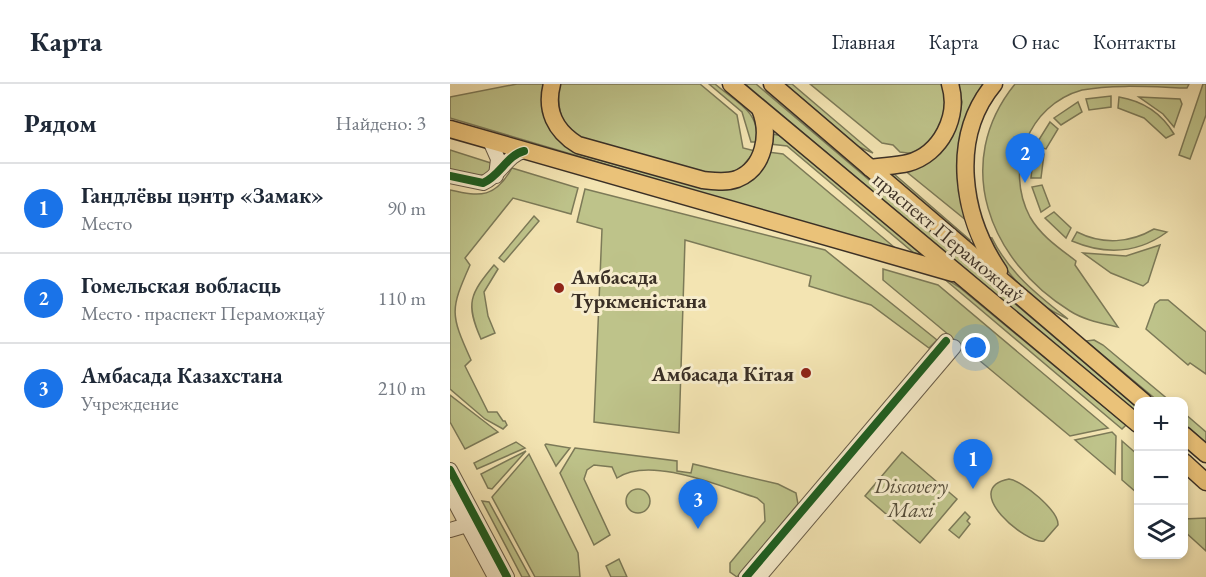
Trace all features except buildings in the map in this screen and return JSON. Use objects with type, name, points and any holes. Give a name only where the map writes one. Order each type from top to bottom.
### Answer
[{"type":"main road","points":[[552,84],[549,96],[553,118],[566,138],[578,145],[703,180],[722,181],[737,178],[750,170],[760,159],[766,123],[760,109]]},
{"type":"main road","name":"праспект Пераможцаў","points":[[731,84],[1134,421]]},
{"type":"main road","name":"праспект Пераможцаў","points":[[772,84],[1138,397]]},
{"type":"main road","points":[[870,168],[908,163],[920,158],[938,144],[950,123],[954,110],[950,84]]},
{"type":"main road","points":[[994,84],[978,107],[971,127],[967,144],[967,189],[978,235],[1010,287]]},
{"type":"main road","points":[[450,129],[524,152],[960,274]]},
{"type":"main road","points":[[1188,438],[1206,454]]},
{"type":"main road","points":[[1188,466],[1206,482]]},
{"type":"street","points":[[490,141],[498,159],[496,176]]},
{"type":"street","points":[[450,176],[483,183],[496,176],[516,153],[524,152]]},
{"type":"street","points":[[746,577],[950,344],[759,577]]},
{"type":"street","points":[[450,470],[507,577]]},
{"type":"street","points":[[450,493],[495,577]]},
{"type":"street","points":[[450,530],[467,525]]},
{"type":"green space","points":[[517,84],[546,84],[569,147],[709,189],[736,186],[768,152],[783,154],[900,252],[450,118],[450,97]]},
{"type":"green space","points":[[558,84],[700,84],[737,115],[743,148],[755,151],[737,173],[716,177],[583,141],[569,128],[562,116]]},
{"type":"green space","points":[[709,84],[715,84],[751,115],[757,131],[757,142],[751,142],[742,112]]},
{"type":"green space","points":[[745,84],[756,84],[1134,405],[1134,411]]},
{"type":"green space","points":[[785,84],[792,84],[873,153],[859,147]]},
{"type":"green space","points":[[810,84],[943,84],[947,104],[942,123],[930,140],[915,154],[900,152],[893,145],[882,143]]},
{"type":"green space","points":[[958,84],[983,84],[972,105],[967,221],[903,169],[959,118],[962,102]]},
{"type":"green space","points":[[1015,84],[1189,84],[1187,88],[1121,86],[1082,90],[1063,98],[1047,109],[1035,124],[1026,141],[1021,159],[1020,179],[1023,198],[1030,217],[1045,236],[1076,261],[1075,265],[1118,327],[1075,314],[1042,290],[1018,266],[1000,238],[988,208],[983,177],[985,146],[996,114]]},
{"type":"green space","points":[[1203,84],[1206,84],[1206,115],[1190,159],[1179,155]]},
{"type":"green space","points":[[1111,96],[1111,107],[1089,110],[1086,99]]},
{"type":"green space","points":[[1119,97],[1144,105],[1164,120],[1174,134],[1166,138],[1144,118],[1118,108]]},
{"type":"green space","points":[[1139,97],[1180,99],[1182,104],[1174,127],[1163,114]]},
{"type":"green space","points":[[1078,102],[1082,112],[1061,125],[1054,118]]},
{"type":"green space","points":[[1050,122],[1058,129],[1046,149],[1035,146]]},
{"type":"green space","points":[[772,134],[783,136],[926,256],[914,253],[787,146],[770,144]]},
{"type":"green space","points":[[450,150],[494,164],[486,174],[481,176],[450,172]]},
{"type":"green space","points":[[1034,151],[1044,154],[1041,178],[1031,178]]},
{"type":"green space","points":[[512,168],[578,188],[571,214],[513,198],[465,258],[470,265],[459,292],[455,312],[459,332],[471,360],[465,366],[488,412],[497,412],[505,421],[507,425],[503,429],[485,419],[450,389],[450,190],[470,194],[486,193],[500,185]]},
{"type":"green space","points":[[887,174],[894,174],[970,240],[968,242]]},
{"type":"green space","points":[[1042,185],[1050,206],[1041,212],[1032,187]]},
{"type":"green space","points":[[585,189],[825,250],[937,340],[929,348],[871,305],[809,286],[811,276],[685,240],[679,433],[594,422],[602,229],[577,222]]},
{"type":"green space","points":[[1054,212],[1071,228],[1066,238],[1045,218]]},
{"type":"green space","points":[[534,216],[539,221],[504,262],[499,258]]},
{"type":"green space","points":[[1154,229],[1167,232],[1144,245],[1121,250],[1097,249],[1072,241],[1077,232],[1097,239],[1116,241],[1136,237]]},
{"type":"green space","points":[[986,237],[992,238],[1007,262],[1026,283],[1068,319],[1042,304],[1020,285],[1002,263]]},
{"type":"green space","points":[[1160,245],[1148,282],[1143,286],[1111,273],[1083,253],[1126,256]]},
{"type":"green space","points":[[494,265],[498,269],[484,292],[488,316],[495,333],[481,339],[473,316],[472,299]]},
{"type":"green space","points":[[883,269],[938,285],[1108,428],[1070,436],[883,280]]},
{"type":"green space","points":[[936,272],[959,287],[1126,425],[1122,429]]},
{"type":"green space","points":[[1160,300],[1168,300],[1206,332],[1206,374],[1190,363],[1188,365],[1146,329],[1155,304]]},
{"type":"green space","points":[[1094,340],[1103,345],[1165,397],[1153,397],[1086,341]]},
{"type":"green space","points":[[450,395],[498,432],[465,449],[450,422]]},
{"type":"green space","points":[[1188,416],[1206,432],[1206,443],[1188,427]]},
{"type":"green space","points":[[1112,432],[1116,436],[1115,474],[1075,440]]},
{"type":"green space","points":[[1122,441],[1134,452],[1134,490],[1122,480]]},
{"type":"green space","points":[[516,442],[525,448],[477,469],[474,463]]},
{"type":"green space","points":[[546,444],[570,448],[556,466]]},
{"type":"green space","points":[[575,448],[677,461],[677,471],[691,473],[693,464],[778,484],[796,493],[798,504],[737,577],[730,572],[730,563],[765,521],[764,504],[757,498],[667,471],[631,472],[617,478],[612,467],[594,465],[587,470],[584,479],[610,535],[594,545],[560,473]]},
{"type":"green space","points":[[526,451],[492,489],[488,488],[481,474]]},
{"type":"green space","name":"Discovery Maxi","points":[[902,452],[957,499],[920,543],[865,496]]},
{"type":"green space","points":[[529,454],[578,553],[580,577],[535,577],[492,497]]},
{"type":"green space","points":[[1009,479],[1023,485],[1039,497],[1057,519],[1058,525],[1044,541],[1036,540],[1012,526],[994,504],[991,493],[995,485]]},
{"type":"green space","points":[[638,489],[647,492],[650,501],[647,510],[638,513],[629,510],[626,501],[629,492]]},
{"type":"green space","points":[[482,501],[489,502],[530,577],[522,577]]},
{"type":"green space","name":"Discovery Maxi","points":[[965,512],[970,517],[967,521],[970,524],[959,538],[949,530]]},
{"type":"green space","points":[[1206,518],[1206,551],[1188,535],[1188,519]]},
{"type":"green space","points":[[619,559],[627,577],[611,577],[606,566]]},
{"type":"cycle path","points":[[450,176],[483,183],[494,176],[518,153],[524,151]]},
{"type":"cycle path","points":[[746,577],[946,341]]},
{"type":"cycle path","points":[[450,470],[507,577]]},
{"type":"place","name":"Гомельская вобласць","points":[[1025,183]]},
{"type":"place","name":"Амбасада Туркменістана","points":[[559,288]]},
{"type":"place","name":"Амбасада Кітая","points":[[806,373]]},
{"type":"place","name":"Гандлёвы цэнтр «Замак»","points":[[973,489]]},
{"type":"place","name":"Амбасада Казахстана","points":[[698,529]]}]
